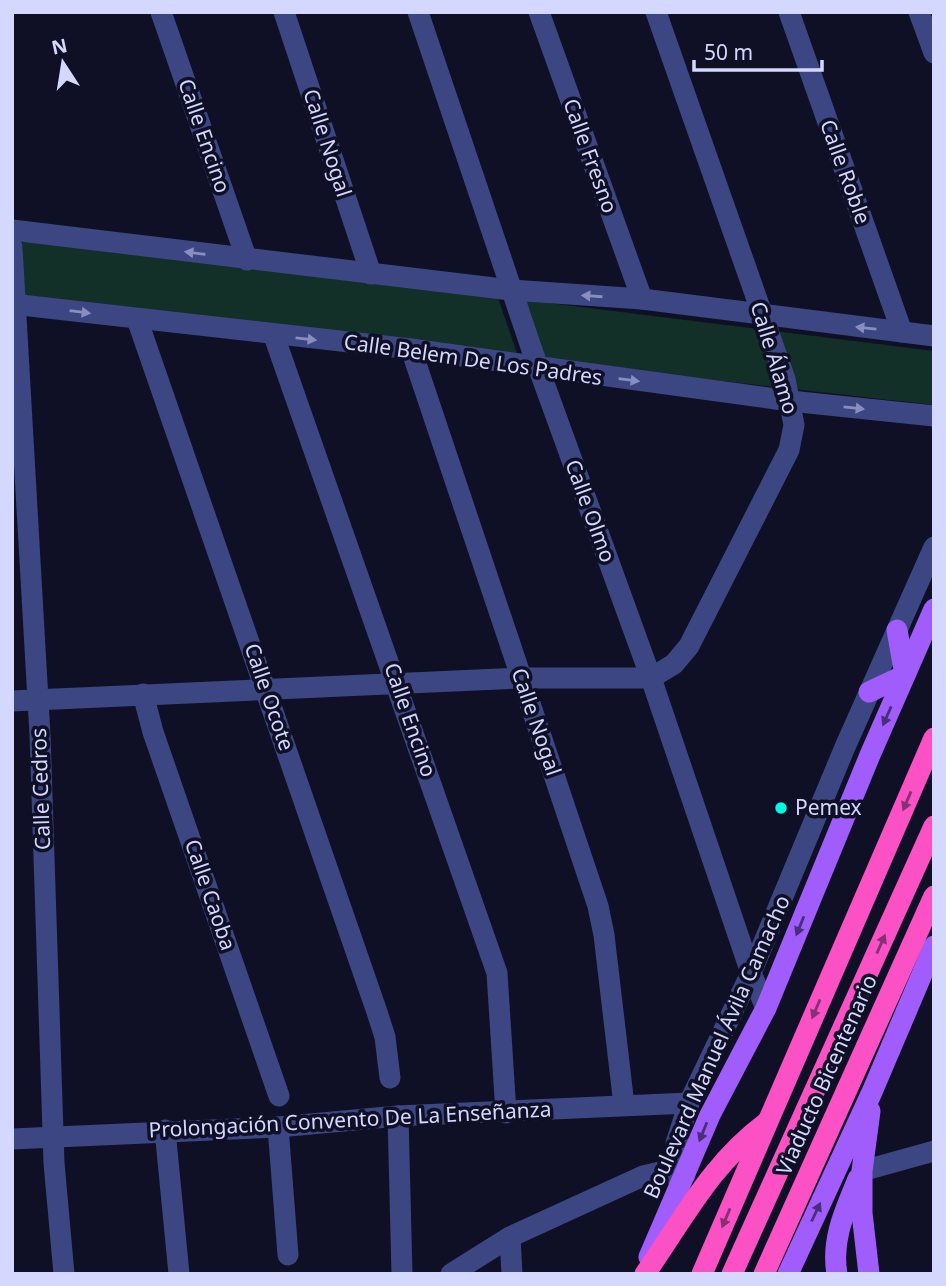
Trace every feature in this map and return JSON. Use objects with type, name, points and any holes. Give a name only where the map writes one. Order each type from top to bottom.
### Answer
[{"type":"highway","points":[[702,1274],[934,738]]},
{"type":"highway","points":[[732,1274],[934,826]]},
{"type":"highway","name":"Viaducto Bicentenario","points":[[764,1274],[934,895]]},
{"type":"highway","points":[[643,1274],[720,1162],[738,1143],[768,1121]]},
{"type":"main road","name":"Boulevard Manuel Ávila Camacho","points":[[643,1274],[710,1115],[766,1008],[934,609]]},
{"type":"main road","points":[[869,692],[905,675],[897,630]]},
{"type":"main road","points":[[788,1274],[872,1092],[934,946]]},
{"type":"main road","points":[[869,1274],[862,1213],[862,1171],[872,1092]]},
{"type":"main road","points":[[837,1274],[834,1254],[836,1235],[862,1171]]},
{"type":"street","name":"Calle Encino","points":[[161,12],[247,260]]},
{"type":"street","name":"Calle Nogal","points":[[284,12],[371,274]]},
{"type":"street","name":"Calle Olmo","points":[[418,12],[511,290],[651,678],[751,973],[766,1008]]},
{"type":"street","name":"Calle Fresno","points":[[539,12],[642,299]]},
{"type":"street","name":"Calle Álamo","points":[[651,678],[674,664],[689,646],[789,450],[794,425],[790,401],[763,316],[656,12]]},
{"type":"street","name":"Calle Roble","points":[[789,12],[902,332]]},
{"type":"street","points":[[919,12],[934,53]]},
{"type":"street","points":[[12,230],[511,290],[642,299],[934,336]]},
{"type":"street","name":"Calle Cedros","points":[[12,247],[38,700],[53,1136],[64,1274]]},
{"type":"street","name":"Calle Belem De Los Padres","points":[[14,304],[411,349],[790,401],[934,416]]},
{"type":"street","name":"Calle Ocote","points":[[137,319],[377,1012],[385,1037],[390,1078]]},
{"type":"street","name":"Calle Encino","points":[[274,335],[497,973],[506,1113]]},
{"type":"street","name":"Calle Nogal","points":[[411,349],[600,916],[624,1105]]},
{"type":"street","points":[[451,1274],[510,1237],[643,1176],[660,1172],[685,1175],[676,1143],[689,1103],[751,973],[869,692],[934,547]]},
{"type":"street","points":[[12,701],[521,678],[651,678]]},
{"type":"street","name":"Calle Caoba","points":[[143,694],[153,732],[279,1096]]},
{"type":"street","name":"Prolongación Convento De La Enseñanza","points":[[12,1139],[164,1130],[278,1127],[398,1116],[689,1103]]},
{"type":"street","points":[[398,1116],[402,1274]]},
{"type":"street","points":[[278,1127],[288,1255]]},
{"type":"street","points":[[164,1130],[178,1274]]},
{"type":"street","points":[[862,1171],[934,1151]]},
{"type":"street","points":[[510,1237],[512,1274]]},
{"type":"green space","points":[[22,239],[497,295],[519,359],[24,300]]},
{"type":"green space","points":[[525,300],[934,351],[934,405],[544,361]]},
{"type":"place","name":"Pemex","points":[[781,808]]}]
